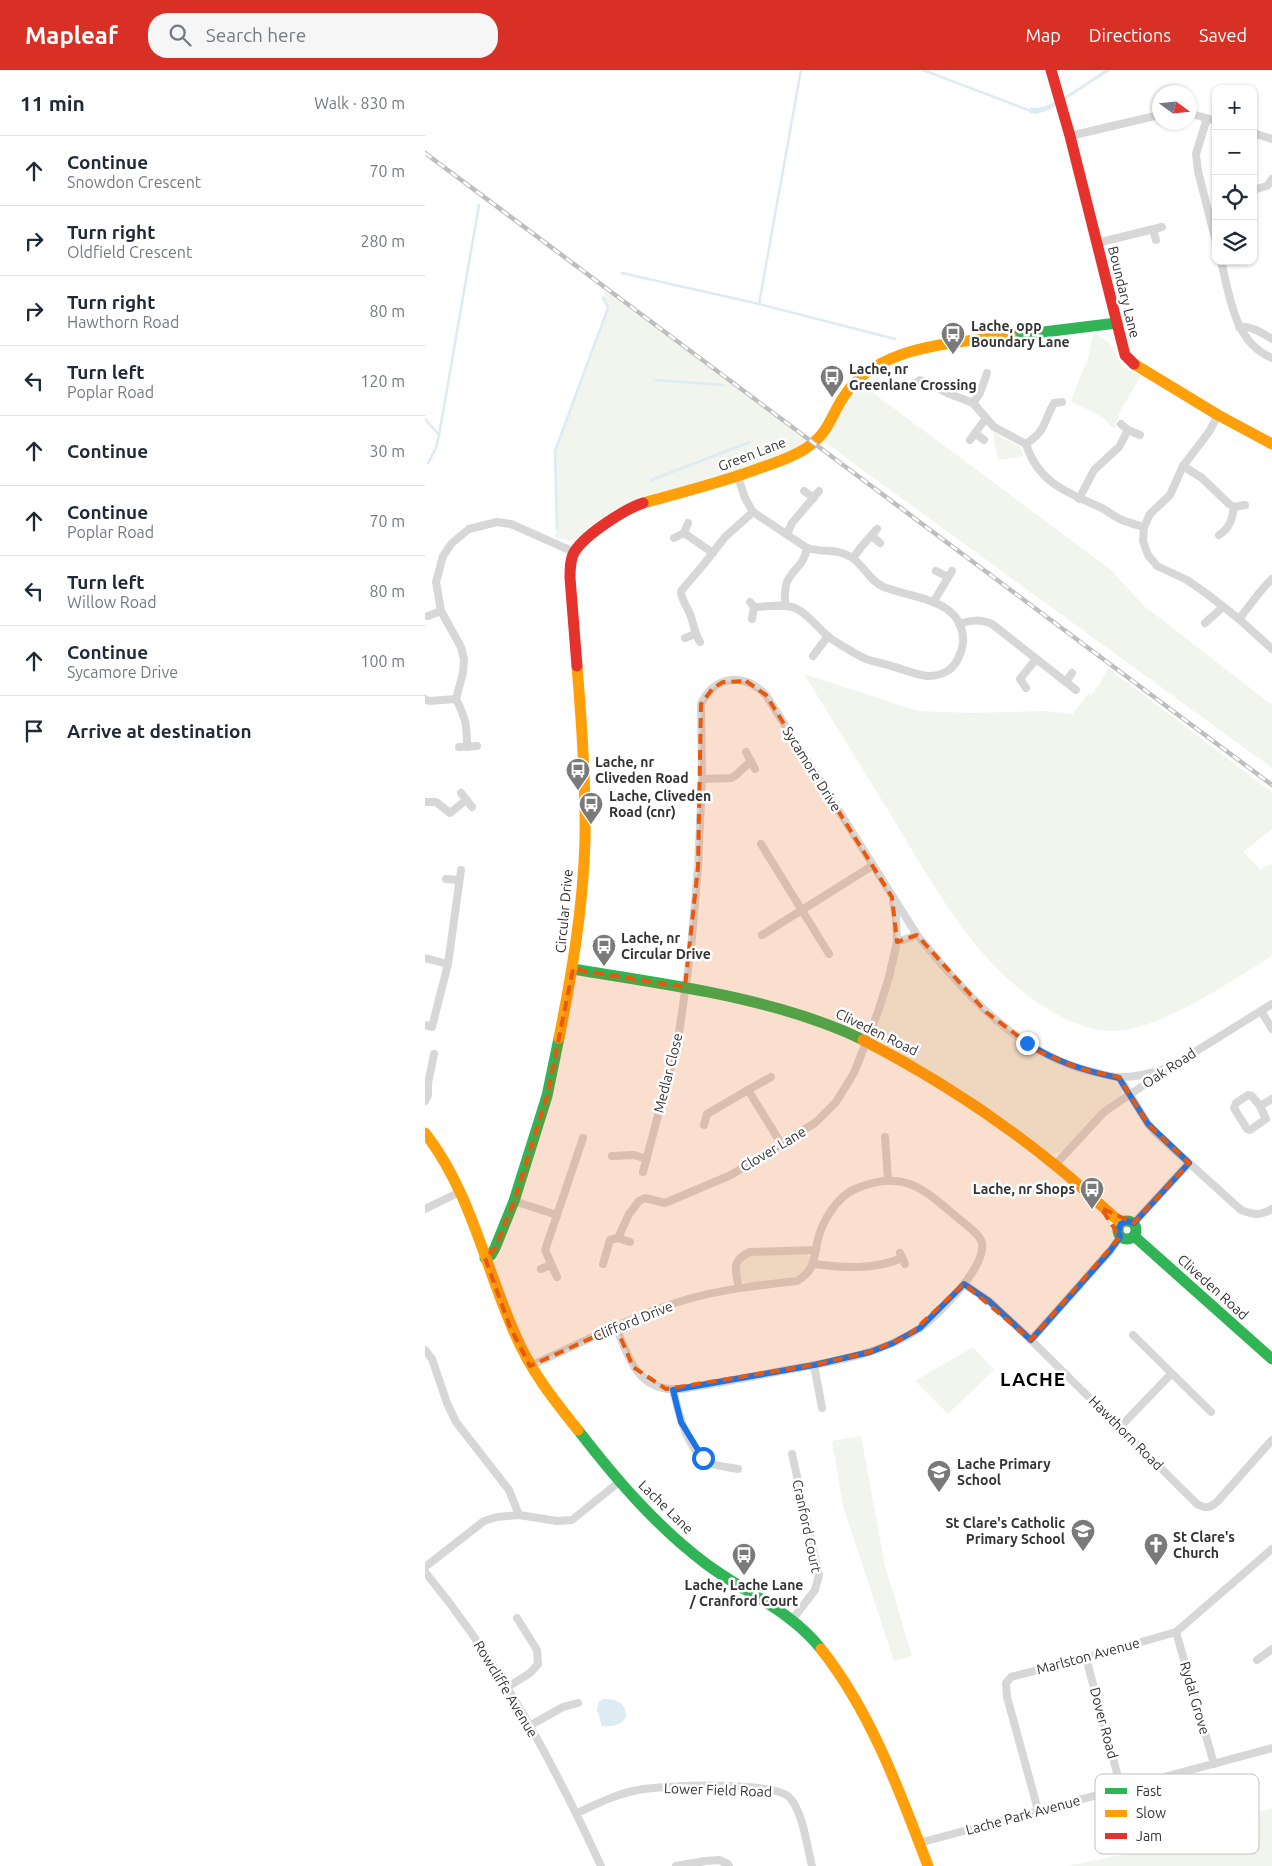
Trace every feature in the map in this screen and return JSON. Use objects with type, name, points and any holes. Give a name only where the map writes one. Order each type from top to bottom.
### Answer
[{"type":"street","name":"Boundary Lane","points":[[1051,70],[1070,136],[1125,355],[1131,362],[1218,415],[1272,444]]},
{"type":"street","points":[[1197,115],[1212,120]]},
{"type":"street","points":[[1070,136],[1152,117]]},
{"type":"street","points":[[1207,118],[1196,154],[1198,171],[1212,226]]},
{"type":"street","points":[[1257,134],[1272,139]]},
{"type":"street","points":[[1257,189],[1267,186],[1272,179]]},
{"type":"street","points":[[1097,242],[1162,227]]},
{"type":"street","points":[[1153,229],[1155,240]]},
{"type":"street","points":[[1222,265],[1239,327],[1250,343],[1260,352],[1272,358]]},
{"type":"street","name":"Green Lane","points":[[574,552],[585,539],[630,507],[738,477],[788,458],[817,440],[831,423],[846,393],[859,378],[888,358],[902,353],[957,343],[1117,323]]},
{"type":"street","points":[[1239,327],[1252,328],[1272,339]]},
{"type":"street","points":[[973,403],[980,393],[987,373]]},
{"type":"street","points":[[918,379],[973,403],[994,427],[1026,444],[1030,457],[1047,479],[1079,499],[1103,509],[1122,520],[1144,527]]},
{"type":"street","points":[[1026,444],[1039,436],[1046,424],[1048,413],[1058,403],[1051,395]]},
{"type":"street","points":[[1218,415],[1209,432],[1183,466],[1170,495],[1150,514],[1144,527],[1143,541],[1148,555],[1157,566],[1187,580],[1207,594],[1239,619],[1272,649]]},
{"type":"street","points":[[984,440],[972,437],[986,418]]},
{"type":"street","points":[[1121,424],[1128,430],[1140,435]]},
{"type":"street","points":[[1079,499],[1094,470],[1119,447],[1128,430]]},
{"type":"street","points":[[1183,466],[1202,478],[1221,498],[1234,507],[1245,505]]},
{"type":"street","points":[[738,477],[745,498],[753,512],[807,548],[840,551],[853,558],[875,583],[934,601],[946,609],[959,624],[963,638],[962,647],[958,660],[951,669],[939,675],[927,676],[867,660],[828,636],[801,611],[785,606],[752,604],[752,619]]},
{"type":"street","points":[[787,534],[792,523],[819,491]]},
{"type":"street","points":[[804,492],[814,498]]},
{"type":"street","points":[[1219,535],[1226,531],[1233,519],[1234,507]]},
{"type":"street","points":[[700,642],[695,634],[691,615],[681,598],[681,591],[725,537],[753,512]]},
{"type":"street","points":[[477,746],[463,747],[467,726],[455,700],[463,673],[464,659],[461,647],[441,611],[436,582],[443,556],[452,543],[469,529],[497,522],[511,524],[574,552]]},
{"type":"street","points":[[674,538],[684,533],[688,523]]},
{"type":"street","points":[[853,558],[874,532],[880,543]]},
{"type":"street","points":[[684,533],[713,553]]},
{"type":"street","points":[[785,606],[786,584],[805,558],[807,548]]},
{"type":"street","name":"Circular Drive","points":[[485,1258],[491,1255],[495,1248],[514,1201],[547,1096],[573,970],[585,843],[585,760],[570,578],[570,567],[574,552]]},
{"type":"street","points":[[934,601],[950,574],[936,570]]},
{"type":"street","points":[[1239,619],[1254,602],[1264,586],[1272,579]]},
{"type":"street","points":[[1205,623],[1223,607]]},
{"type":"street","points":[[428,616],[441,611]]},
{"type":"street","points":[[959,624],[973,619],[992,624],[1076,690]]},
{"type":"street","points":[[685,638],[695,634]]},
{"type":"street","points":[[813,656],[828,636]]},
{"type":"street","points":[[1020,679],[1036,659]]},
{"type":"street","points":[[1066,682],[1072,672]]},
{"type":"street","points":[[1011,677],[1020,679],[1026,688]]},
{"type":"street","name":"Sycamore Drive","points":[[685,987],[691,949],[696,893],[702,779],[701,704],[706,694],[723,682],[746,681],[756,685],[766,695],[917,935],[965,992],[986,1012],[1038,1050],[1081,1069],[1119,1078],[1169,1068]]},
{"type":"street","points":[[425,699],[429,701],[455,700]]},
{"type":"street","points":[[746,752],[755,769]]},
{"type":"street","points":[[702,779],[731,778],[737,775],[751,761]]},
{"type":"street","points":[[461,793],[472,807]]},
{"type":"street","points":[[425,802],[436,802],[452,815],[466,800]]},
{"type":"street","points":[[761,844],[803,909],[829,954]]},
{"type":"street","points":[[762,935],[873,866]]},
{"type":"street","points":[[425,1024],[432,1027],[448,964],[461,870]]},
{"type":"street","points":[[446,879],[459,880]]},
{"type":"street","name":"Clover Lane","points":[[618,1238],[629,1214],[639,1201],[645,1198],[659,1202],[671,1201],[731,1175],[815,1123],[836,1102],[853,1073],[867,1041],[889,977],[897,942],[896,918],[892,897]]},
{"type":"street","points":[[897,942],[917,935]]},
{"type":"street","points":[[425,958],[448,964]]},
{"type":"street","name":"Cliveden Road","points":[[573,970],[719,993],[771,1006],[844,1030],[942,1084],[1055,1165],[1121,1224]]},
{"type":"street","name":"Medlar Close","points":[[643,1172],[678,1040],[685,987]]},
{"type":"street","name":"Oak Road","points":[[1055,1165],[1104,1112],[1169,1068],[1272,1004]]},
{"type":"street","points":[[1261,1011],[1272,1029]]},
{"type":"street","points":[[425,1101],[428,1095],[431,1058]]},
{"type":"street","points":[[702,1121],[707,1114],[771,1077]]},
{"type":"street","points":[[1119,1078],[1148,1124],[1241,1210],[1253,1215],[1263,1214],[1272,1209]]},
{"type":"street","points":[[748,1090],[782,1145]]},
{"type":"street","points":[[1248,1095],[1252,1096],[1261,1106],[1266,1119],[1252,1129],[1247,1129],[1235,1108],[1236,1103],[1248,1095]]},
{"type":"street","points":[[1261,1106],[1272,1099]]},
{"type":"street","name":"Lache Lane","points":[[425,1133],[445,1161],[460,1192],[510,1327],[530,1366],[619,1482],[665,1529],[705,1563],[792,1620],[817,1644],[844,1681],[866,1721],[893,1778],[928,1866]]},
{"type":"street","points":[[886,1137],[888,1180]]},
{"type":"street","points":[[557,1277],[545,1250],[583,1138]]},
{"type":"street","points":[[611,1156],[633,1155],[647,1159]]},
{"type":"street","points":[[1134,1223],[1189,1163]]},
{"type":"street","points":[[616,1327],[633,1367],[639,1374],[656,1386],[666,1390],[814,1365],[870,1352],[907,1336],[920,1328],[935,1314],[964,1284],[978,1263],[982,1254],[981,1242],[977,1235],[922,1188],[906,1182],[888,1180],[853,1190],[829,1213],[818,1238],[814,1264],[850,1268],[903,1259]]},
{"type":"street","points":[[425,1209],[460,1192]]},
{"type":"street","points":[[514,1201],[557,1215]]},
{"type":"street","points":[[1120,1237],[1118,1231],[1121,1224],[1127,1221],[1134,1223]]},
{"type":"street","points":[[1120,1237],[1129,1240],[1135,1236],[1136,1228],[1134,1223]]},
{"type":"street","name":"Cliveden Road","points":[[1135,1236],[1272,1359]]},
{"type":"street","points":[[1031,1340],[1110,1251],[1120,1237]]},
{"type":"street","points":[[603,1264],[610,1240],[618,1238],[630,1242]]},
{"type":"street","points":[[739,1288],[735,1271],[738,1260],[750,1252],[817,1250]]},
{"type":"street","name":"Clifford Drive","points":[[530,1366],[649,1312],[689,1299],[739,1288],[797,1281],[804,1277],[814,1264]]},
{"type":"street","points":[[541,1269],[551,1265]]},
{"type":"street","name":"Hawthorn Road","points":[[964,1284],[989,1301],[1031,1340],[1197,1504],[1207,1508],[1217,1502],[1272,1440]]},
{"type":"street","points":[[1133,1335],[1211,1412]]},
{"type":"street","points":[[425,1350],[432,1359],[447,1403],[456,1422],[509,1490],[519,1515]]},
{"type":"street","points":[[814,1365],[822,1408]]},
{"type":"street","points":[[1120,1427],[1171,1374]]},
{"type":"street","points":[[673,1390],[681,1422],[703,1458],[713,1465],[738,1469]]},
{"type":"street","name":"Cranford Court","points":[[792,1454],[819,1575],[815,1590],[792,1620]]},
{"type":"street","points":[[425,1567],[484,1521],[497,1517],[519,1515],[557,1521],[572,1520],[619,1482]]},
{"type":"street","name":"Marlston Avenue","points":[[1038,1810],[1007,1697],[1006,1683],[1011,1677],[1176,1632],[1272,1548]]},
{"type":"street","name":"Rowcliffe Avenue","points":[[425,1572],[456,1609],[508,1687],[577,1813],[601,1866]]},
{"type":"street","points":[[508,1687],[530,1673],[538,1664],[537,1650],[517,1618]]},
{"type":"street","name":"Rydal Grove","points":[[1176,1632],[1214,1764]]},
{"type":"street","points":[[1257,1660],[1272,1649]]},
{"type":"street","name":"Dover Road","points":[[1086,1658],[1117,1774]]},
{"type":"street","points":[[529,1726],[549,1714],[575,1704],[572,1714]]},
{"type":"street","name":"Lache Park Avenue","points":[[1175,1774],[1272,1748]]},
{"type":"street","name":"Lower Field Road","points":[[577,1813],[621,1794],[639,1790],[674,1786],[774,1790],[790,1798],[796,1806],[812,1866]]},
{"type":"street","name":"Lache Park Avenue","points":[[919,1843],[1095,1795]]},
{"type":"street","points":[[676,1866],[719,1860],[729,1866]]},
{"type":"highlighted area","points":[[746,681],[766,695],[892,897],[897,942],[917,935],[986,1012],[1038,1051],[1081,1069],[1119,1077],[1148,1124],[1189,1163],[1134,1223],[1101,1208],[1120,1237],[1031,1340],[964,1284],[908,1336],[870,1352],[814,1365],[666,1389],[633,1367],[616,1327],[530,1366],[510,1327],[485,1258],[495,1248],[514,1201],[547,1096],[573,969],[685,987],[698,867],[701,704],[713,688],[723,682]]},
{"type":"shaded area","points":[[1105,70],[1111,70],[1049,110],[1036,114],[1029,113],[1031,107],[1038,108],[1057,101]]},
{"type":"shaded area","points":[[605,291],[809,442],[743,471],[638,498],[603,518],[584,535],[570,540],[555,538],[557,529],[555,451],[608,309],[603,298]]},
{"type":"shaded area","points":[[1093,334],[1105,339],[1125,367],[1141,376],[1120,411],[1115,428],[1111,427],[1106,420],[1095,413],[1071,401],[1084,367],[1087,364]]},
{"type":"shaded area","points":[[864,386],[1111,570],[1143,605],[1272,705],[1272,768],[823,441],[836,424],[847,401]]},
{"type":"shaded area","points":[[994,432],[1020,447],[1024,456],[998,460]]},
{"type":"shaded area","points":[[1108,668],[1272,792],[1272,829],[1243,852],[1261,870],[1267,865],[1272,864],[1272,956],[1174,1013],[1132,1029],[1113,1031],[1087,1027],[1062,1017],[1033,999],[1007,978],[983,954],[942,899],[804,674],[918,711],[972,713],[1045,711],[1073,714],[1088,694],[1091,695],[1101,682]]},
{"type":"shaded area","points":[[912,939],[918,943],[979,1010],[1013,1038],[1058,1064],[1113,1080],[1122,1088],[1121,1095],[1062,1151],[1052,1154],[1047,1153],[965,1093],[878,1041],[875,1029],[892,978],[898,949],[905,942]]},
{"type":"shaded area","points":[[806,1253],[810,1258],[805,1271],[799,1275],[785,1279],[747,1283],[740,1280],[739,1263],[748,1256]]},
{"type":"shaded area","points":[[973,1347],[994,1370],[948,1414],[915,1381]]},
{"type":"shaded area","points":[[861,1436],[885,1566],[912,1656],[894,1661],[843,1506],[832,1441]]},
{"type":"shaded area","points":[[604,1699],[617,1701],[622,1705],[626,1712],[626,1717],[622,1722],[613,1726],[602,1726],[597,1710],[599,1701]]},
{"type":"shaded area","points":[[1272,1808],[1272,1866],[1066,1866],[1126,1854],[1259,1854],[1259,1812]]},
{"type":"waterway","points":[[759,304],[801,70]]},
{"type":"waterway","points":[[923,70],[1031,111]]},
{"type":"waterway","points":[[439,435],[479,205]]},
{"type":"waterway","points":[[622,273],[759,304],[895,339]]},
{"type":"waterway","points":[[557,529],[555,451],[608,308],[603,298]]},
{"type":"waterway","points":[[656,380],[723,385]]},
{"type":"waterway","points":[[425,419],[439,435],[436,448],[428,463]]},
{"type":"waterway","points":[[651,480],[750,442]]},
{"type":"railway","points":[[425,153],[1272,785]]},
{"type":"traffic: fast","points":[[1011,336],[1117,323]]},
{"type":"traffic: fast","points":[[573,969],[689,988],[747,1000],[811,1019],[863,1040]]},
{"type":"traffic: fast","points":[[485,1258],[491,1255],[495,1248],[514,1201],[547,1096],[559,1038]]},
{"type":"traffic: fast","points":[[1123,1221],[1131,1221],[1136,1226],[1136,1230],[1134,1237],[1123,1239],[1118,1234],[1118,1226],[1123,1221]]},
{"type":"traffic: fast","points":[[1134,1236],[1272,1359]]},
{"type":"traffic: fast","points":[[578,1430],[621,1483],[669,1533],[705,1563],[796,1623],[821,1649]]},
{"type":"traffic: slow","points":[[643,503],[733,477],[785,459],[805,449],[821,436],[847,392],[862,376],[880,364],[900,355],[944,344],[1011,336]]},
{"type":"traffic: slow","points":[[1134,364],[1218,415],[1272,444]]},
{"type":"traffic: slow","points":[[559,1038],[576,940],[584,866],[584,776],[577,666]]},
{"type":"traffic: slow","points":[[863,1040],[938,1082],[1010,1130],[1064,1172],[1121,1223]]},
{"type":"traffic: slow","points":[[425,1133],[441,1156],[466,1205],[504,1309],[521,1347],[543,1384],[578,1430]]},
{"type":"traffic: slow","points":[[821,1649],[855,1699],[883,1753],[928,1866]]},
{"type":"traffic: jam","points":[[1051,70],[1070,136],[1125,355],[1134,364]]},
{"type":"traffic: jam","points":[[577,666],[570,578],[573,554],[580,544],[616,516],[643,503]]},
{"type":"place","name":"Lache, opp Boundary Lane","points":[[953,355]]},
{"type":"place","name":"Lache, nr Greenlane Crossing","points":[[832,398]]},
{"type":"place","name":"Lache, nr Cliveden Road","points":[[578,791]]},
{"type":"place","name":"Lache, Cliveden Road (cnr)","points":[[591,825]]},
{"type":"place","name":"Lache, nr Circular Drive","points":[[604,967]]},
{"type":"place","name":"Lache, nr Shops","points":[[1092,1210]]},
{"type":"place","name":"Lache Primary School","points":[[939,1493]]},
{"type":"place","name":"St Clare's Catholic Primary School","points":[[1083,1552]]},
{"type":"place","name":"St Clare's Church","points":[[1156,1566]]},
{"type":"place","name":"Lache, Lache Lane / Cranford Court","points":[[744,1576]]},
{"type":"district","name":"LACHE","points":[[1033,1379]]},
{"type":"route","points":[[703,1458],[695,1449],[681,1422],[673,1390],[814,1365],[870,1352],[893,1343],[920,1328],[964,1284],[989,1301],[1031,1340],[1110,1251],[1120,1237],[1118,1228],[1121,1224],[1127,1221],[1134,1223],[1189,1163],[1148,1124],[1119,1078],[1065,1063],[1027,1043]]}]
